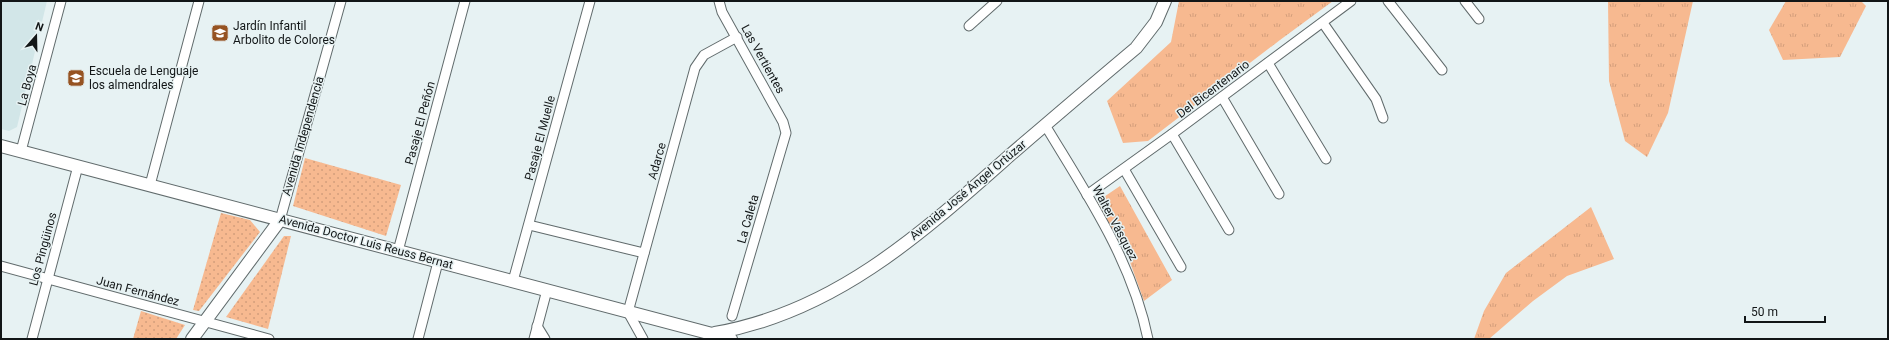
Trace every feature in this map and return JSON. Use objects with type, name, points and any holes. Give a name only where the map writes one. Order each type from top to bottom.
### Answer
[{"type":"street","name":"La Boya","points":[[21,151],[61,1]]},
{"type":"street","points":[[150,185],[199,1]]},
{"type":"street","name":"Avenida Independencia","points":[[192,339],[280,220],[340,1]]},
{"type":"street","name":"Pasaje El Peñón","points":[[398,251],[465,1]]},
{"type":"street","name":"Pasaje El Muelle","points":[[513,281],[590,1]]},
{"type":"street","name":"Las Vertientes","points":[[719,1],[722,12],[738,37],[783,122],[785,129]]},
{"type":"street","points":[[969,26],[997,1]]},
{"type":"street","name":"Avenida José Ángel Ortúzar","points":[[710,334],[740,328],[781,316],[822,298],[856,279],[936,221],[1143,40],[1156,22],[1165,1]]},
{"type":"street","name":"Del Bicentenario","points":[[1087,195],[1222,98],[1351,1]]},
{"type":"street","points":[[1388,1],[1442,70]]},
{"type":"street","points":[[1465,1],[1479,19]]},
{"type":"street","points":[[1323,22],[1376,99],[1383,118]]},
{"type":"street","name":"Adarce","points":[[628,312],[695,68],[704,55],[738,37]]},
{"type":"street","points":[[1268,63],[1326,159]]},
{"type":"street","points":[[1222,98],[1279,194]]},
{"type":"street","name":"Walter Vásquez","points":[[1045,125],[1113,239],[1137,294],[1148,339]]},
{"type":"street","name":"La Caleta","points":[[732,316],[785,137],[785,129]]},
{"type":"street","points":[[1172,134],[1229,230]]},
{"type":"street","name":"Avenida Doctor Luis Reuss Bernat","points":[[1,146],[730,339]]},
{"type":"street","name":"Los Pingüinos","points":[[32,339],[78,166]]},
{"type":"street","points":[[1124,169],[1181,267]]},
{"type":"street","points":[[529,225],[644,253]]},
{"type":"street","points":[[418,339],[438,262]]},
{"type":"street","name":"Juan Fernández","points":[[1,266],[47,280],[269,339]]},
{"type":"street","points":[[534,339],[547,290]]},
{"type":"street","points":[[628,312],[643,339]]},
{"type":"street","points":[[537,326],[546,339]]},
{"type":"shaded area","points":[[1,1],[47,1],[17,127],[9,131],[1,129]]},
{"type":"green space","points":[[1179,1],[1333,1],[1148,141],[1123,143],[1107,101],[1171,42]]},
{"type":"green space","points":[[1608,1],[1693,1],[1668,113],[1647,157],[1625,141],[1609,81]]},
{"type":"green space","points":[[1786,1],[1861,1],[1866,6],[1840,57],[1783,60],[1769,30]]},
{"type":"green space","points":[[305,158],[401,185],[386,236],[293,206]]},
{"type":"green space","points":[[1120,186],[1172,280],[1144,301],[1126,251],[1095,203]]},
{"type":"green space","points":[[1591,207],[1614,259],[1567,276],[1533,301],[1489,339],[1474,339],[1484,311],[1506,273]]},
{"type":"green space","points":[[221,213],[250,220],[260,232],[199,311],[193,310]]},
{"type":"green space","points":[[284,236],[291,236],[268,329],[226,317]]},
{"type":"green space","points":[[141,311],[185,325],[176,339],[133,339]]},
{"type":"place","name":"Jardín Infantil Arbolito de Colores","points":[[220,33]]},
{"type":"place","name":"Escuela de Lenguaje los almendrales","points":[[76,78]]}]
